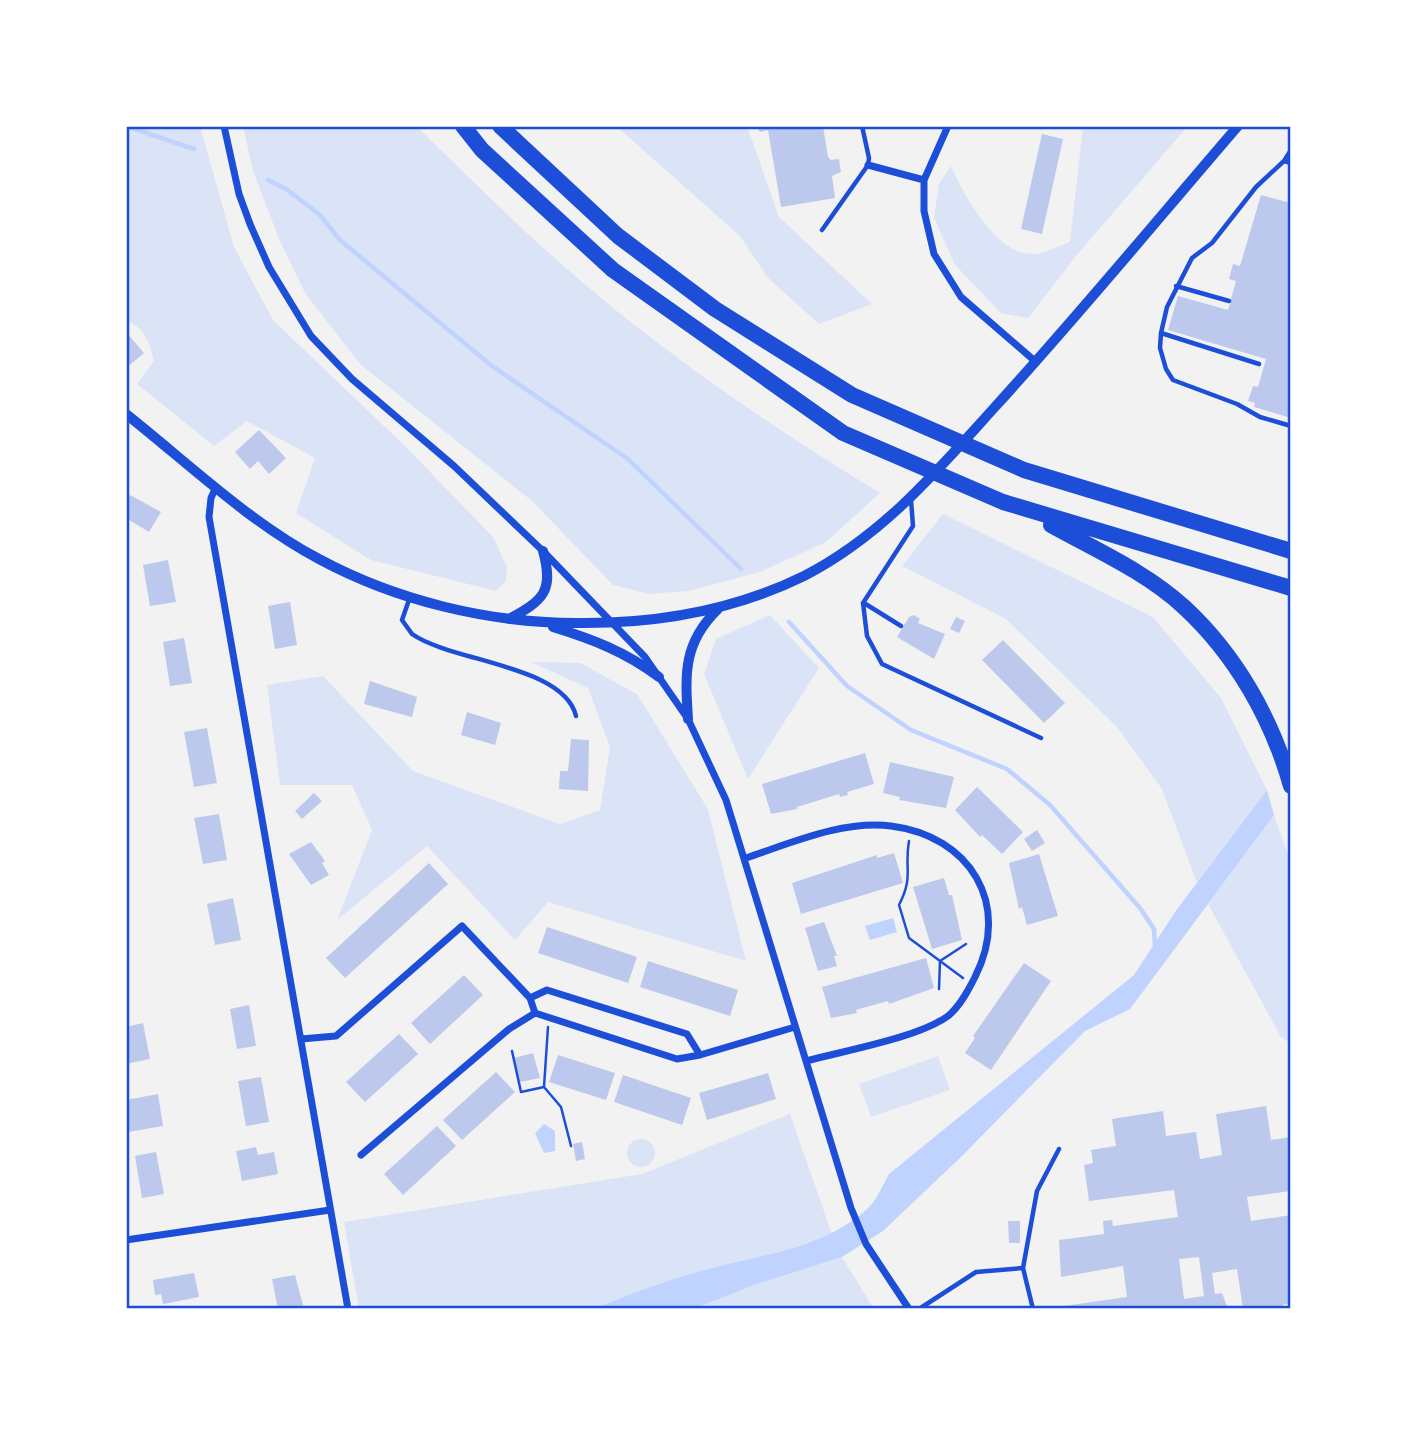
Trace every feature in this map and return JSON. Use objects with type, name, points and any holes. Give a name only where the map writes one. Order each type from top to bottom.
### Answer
[{"type":"highway","points":[[463,126],[482,150],[613,270],[843,433],[1011,505],[1130,568],[1185,608],[1237,669],[1258,702],[1270,725],[1291,786]]},
{"type":"highway","points":[[500,126],[618,236],[715,309],[852,395],[1024,470],[1291,551]]},
{"type":"highway","points":[[1011,505],[1291,588]]},
{"type":"street","points":[[224,126],[239,194],[254,235],[283,292],[312,336],[352,379],[454,466],[543,551],[645,657],[688,719],[715,772],[746,858],[838,1167],[866,1244],[909,1309]]},
{"type":"street","points":[[948,126],[923,180],[928,234],[934,254],[951,283],[972,308],[1036,362]]},
{"type":"street","points":[[126,414],[217,486],[317,558],[410,596],[480,615],[540,623],[655,621],[739,603],[805,575],[860,542],[911,499],[1036,362],[1238,126]]},
{"type":"street","points":[[868,165],[923,180]]},
{"type":"street","points":[[217,486],[211,498],[209,517],[348,1309]]},
{"type":"street","points":[[509,619],[537,604],[547,588],[549,573],[543,551]]},
{"type":"street","points":[[688,719],[685,671],[694,641],[704,622],[719,607]]},
{"type":"street","points":[[540,623],[610,646],[635,659],[659,677]]},
{"type":"street","points":[[746,858],[844,828],[867,825],[911,830],[928,836],[957,854],[979,881],[986,898],[989,941],[972,984],[948,1016],[926,1027],[806,1061]]},
{"type":"street","points":[[301,1039],[336,1036],[462,926],[530,998],[535,1013]]},
{"type":"street","points":[[530,998],[547,990],[687,1034],[700,1055]]},
{"type":"street","points":[[361,1155],[509,1029],[535,1013],[677,1059],[700,1055],[795,1027]]},
{"type":"street","points":[[126,1240],[330,1210]]},
{"type":"lane","points":[[822,230],[868,165],[862,126]]},
{"type":"lane","points":[[1291,150],[1284,161],[1256,187],[1212,243],[1192,258],[1176,286],[1161,333],[1166,369],[1173,380],[1237,404],[1260,417],[1291,425]]},
{"type":"lane","points":[[1284,161],[1291,163]]},
{"type":"lane","points":[[1176,286],[1228,301]]},
{"type":"lane","points":[[1161,333],[1259,364]]},
{"type":"lane","points":[[911,499],[913,526],[863,603],[867,636],[882,664],[1041,738]]},
{"type":"lane","points":[[410,596],[402,620],[412,634],[554,685],[573,703],[576,716]]},
{"type":"lane","points":[[863,603],[901,626]]},
{"type":"lane","points":[[1033,1309],[1023,1268],[1037,1191],[1059,1149]]},
{"type":"lane","points":[[919,1309],[976,1272],[1023,1268]]},
{"type":"path","points":[[911,830],[906,854],[909,885],[899,905],[909,938],[972,984]]},
{"type":"path","points":[[940,961],[966,944]]},
{"type":"path","points":[[939,989],[940,961]]},
{"type":"path","points":[[548,1017],[544,1087],[561,1107],[571,1146]]},
{"type":"path","points":[[512,1051],[521,1092],[544,1087]]},
{"type":"shaded area","points":[[126,126],[200,126],[234,247],[273,320],[407,448],[493,537],[507,567],[506,581],[496,591],[371,560],[296,513],[315,458],[247,421],[214,446],[137,384],[154,361],[142,332],[126,320]]},
{"type":"shaded area","points":[[243,126],[416,126],[540,245],[634,325],[796,440],[880,493],[826,542],[760,572],[688,591],[649,594],[613,585],[532,501],[360,364],[305,293],[279,239],[253,171]]},
{"type":"shaded area","points":[[616,126],[747,126],[779,217],[872,304],[819,324],[768,278],[740,236]]},
{"type":"shaded area","points":[[1083,126],[1188,126],[1076,256],[1028,318],[1001,313],[955,265],[934,218],[939,184],[951,166],[973,207],[1006,245],[1019,252],[1033,254],[1056,248],[1070,242]]},
{"type":"shaded area","points":[[943,514],[1153,617],[1221,698],[1267,790],[1197,883],[1162,789],[1117,727],[1006,619],[902,566]]},
{"type":"shaded area","points":[[770,615],[819,668],[748,779],[704,674],[716,639]]},
{"type":"shaded area","points":[[531,662],[580,663],[637,694],[708,809],[746,961],[548,902],[515,940],[427,846],[337,920],[372,830],[352,785],[280,785],[267,685],[323,676],[413,771],[560,824],[600,810],[610,747],[588,688]]},
{"type":"shaded area","points":[[1274,815],[1291,863],[1291,1044],[1281,1037],[1208,904]]},
{"type":"shaded area","points":[[938,1056],[950,1090],[871,1117],[859,1084]]},
{"type":"shaded area","points":[[790,1114],[832,1234],[773,1254],[653,1287],[595,1309],[359,1309],[344,1222],[642,1174]]},
{"type":"shaded area","points":[[641,1139],[651,1143],[655,1153],[651,1163],[641,1167],[631,1163],[627,1153],[631,1143]]},
{"type":"shaded area","points":[[842,1257],[874,1309],[693,1309],[757,1284]]},
{"type":"water","points":[[1267,790],[1274,815],[1130,1009],[1085,1031],[961,1157],[883,1231],[842,1257],[757,1284],[693,1309],[595,1309],[674,1279],[809,1243],[848,1223],[870,1207],[889,1174],[1134,975],[1175,912]]},
{"type":"water","points":[[893,918],[897,932],[870,940],[865,926]]},
{"type":"water","points":[[544,1124],[555,1131],[555,1151],[544,1153],[535,1133]]},
{"type":"building","points":[[756,126],[823,126],[828,157],[831,160],[839,159],[841,172],[832,176],[835,198],[781,207],[768,130],[760,132]]},
{"type":"building","points":[[1042,134],[1063,139],[1042,234],[1021,229]]},
{"type":"building","points":[[1261,195],[1291,203],[1291,418],[1254,407],[1255,403],[1248,401],[1253,386],[1258,387],[1266,359],[1168,330],[1178,296],[1228,310],[1236,281],[1229,279],[1233,264],[1240,266]]},
{"type":"building","points":[[126,332],[144,353],[126,368]]},
{"type":"building","points":[[259,430],[286,458],[269,474],[258,461],[250,469],[235,452]]},
{"type":"building","points":[[130,495],[161,512],[149,532],[126,518],[126,502]]},
{"type":"building","points":[[168,560],[176,602],[150,606],[143,565]]},
{"type":"building","points":[[290,602],[297,645],[275,649],[268,606]]},
{"type":"building","points":[[914,615],[920,619],[918,623],[945,634],[934,659],[897,637],[909,617]]},
{"type":"building","points":[[956,617],[965,621],[959,633],[950,629]]},
{"type":"building","points":[[184,638],[192,683],[170,686],[163,642]]},
{"type":"building","points":[[1003,640],[1065,703],[1044,723],[982,660]]},
{"type":"building","points":[[370,681],[417,697],[412,717],[364,704]]},
{"type":"building","points":[[467,712],[501,723],[495,745],[461,735]]},
{"type":"building","points":[[207,728],[217,783],[194,787],[184,732]]},
{"type":"building","points":[[571,739],[589,740],[588,791],[559,789],[560,771],[568,771]]},
{"type":"building","points":[[865,753],[874,784],[847,792],[848,795],[840,797],[839,794],[797,809],[771,814],[762,784]]},
{"type":"building","points":[[890,762],[954,777],[946,808],[899,800],[900,797],[883,793]]},
{"type":"building","points":[[977,787],[1023,832],[1002,854],[982,835],[980,837],[955,810]]},
{"type":"building","points":[[314,793],[322,801],[302,819],[295,811]]},
{"type":"building","points":[[219,814],[227,860],[203,864],[194,818]]},
{"type":"building","points":[[1037,830],[1045,843],[1032,851],[1024,839]]},
{"type":"building","points":[[311,842],[325,861],[322,863],[329,875],[311,885],[289,854]]},
{"type":"building","points":[[894,853],[903,883],[801,914],[792,883],[877,855],[877,858]]},
{"type":"building","points":[[1039,854],[1058,916],[1027,925],[1022,907],[1019,909],[1009,863]]},
{"type":"building","points":[[429,863],[448,884],[345,978],[326,958]]},
{"type":"building","points":[[944,878],[949,895],[952,895],[962,940],[932,949],[913,887]]},
{"type":"building","points":[[233,898],[241,940],[215,945],[207,904]]},
{"type":"building","points":[[824,922],[837,956],[834,956],[837,966],[818,971],[805,928]]},
{"type":"building","points":[[547,927],[637,957],[628,983],[538,953]]},
{"type":"building","points":[[926,958],[934,988],[889,1004],[888,1001],[856,1010],[857,1013],[831,1018],[822,987]]},
{"type":"building","points":[[648,961],[738,990],[730,1016],[640,987]]},
{"type":"building","points":[[1024,963],[1051,981],[991,1070],[965,1053],[975,1038],[973,1036]]},
{"type":"building","points":[[464,975],[483,995],[430,1044],[411,1023]]},
{"type":"building","points":[[249,1005],[256,1046],[237,1049],[230,1009]]},
{"type":"building","points":[[143,1023],[150,1059],[126,1064],[126,1027]]},
{"type":"building","points":[[399,1034],[418,1054],[365,1102],[346,1082]]},
{"type":"building","points":[[533,1053],[540,1078],[520,1082],[514,1058]]},
{"type":"building","points":[[558,1055],[615,1073],[606,1100],[549,1082]]},
{"type":"building","points":[[496,1072],[515,1092],[462,1140],[443,1120]]},
{"type":"building","points":[[768,1073],[776,1099],[707,1120],[699,1093]]},
{"type":"building","points":[[623,1075],[691,1098],[682,1125],[614,1102]]},
{"type":"building","points":[[261,1077],[269,1122],[246,1126],[238,1081]]},
{"type":"building","points":[[158,1094],[163,1126],[128,1132],[126,1100]]},
{"type":"building","points":[[1266,1106],[1271,1140],[1291,1137],[1291,1191],[1247,1197],[1251,1221],[1291,1215],[1291,1303],[1282,1305],[1282,1309],[1243,1309],[1237,1269],[1212,1273],[1215,1294],[1222,1293],[1228,1309],[1064,1309],[1064,1306],[1127,1297],[1123,1266],[1061,1277],[1059,1240],[1104,1234],[1103,1221],[1112,1220],[1113,1226],[1178,1217],[1174,1190],[1089,1201],[1084,1165],[1093,1163],[1091,1150],[1116,1146],[1112,1119],[1163,1111],[1166,1136],[1196,1132],[1200,1159],[1222,1155],[1216,1114]],"holes":[[[1199,1257],[1204,1296],[1184,1299],[1179,1259]]]},
{"type":"building","points":[[437,1126],[456,1146],[403,1195],[384,1174]]},
{"type":"building","points":[[582,1142],[585,1159],[576,1161],[573,1144]]},
{"type":"building","points":[[256,1147],[258,1155],[274,1152],[278,1174],[242,1181],[236,1151]]},
{"type":"building","points":[[156,1152],[164,1194],[142,1198],[135,1156]]},
{"type":"building","points":[[1008,1221],[1020,1221],[1020,1243],[1009,1243]]},
{"type":"building","points":[[194,1273],[199,1297],[163,1304],[161,1294],[155,1295],[153,1280]]},
{"type":"building","points":[[295,1275],[303,1305],[301,1309],[278,1309],[272,1279]]},
{"type":"waterway","points":[[126,126],[194,149]]},
{"type":"waterway","points":[[268,180],[286,189],[319,214],[340,240],[492,366],[628,459],[741,569]]},
{"type":"waterway","points":[[789,622],[847,686],[911,730],[1007,769],[1050,805],[1140,908],[1154,929],[1155,946]]}]
